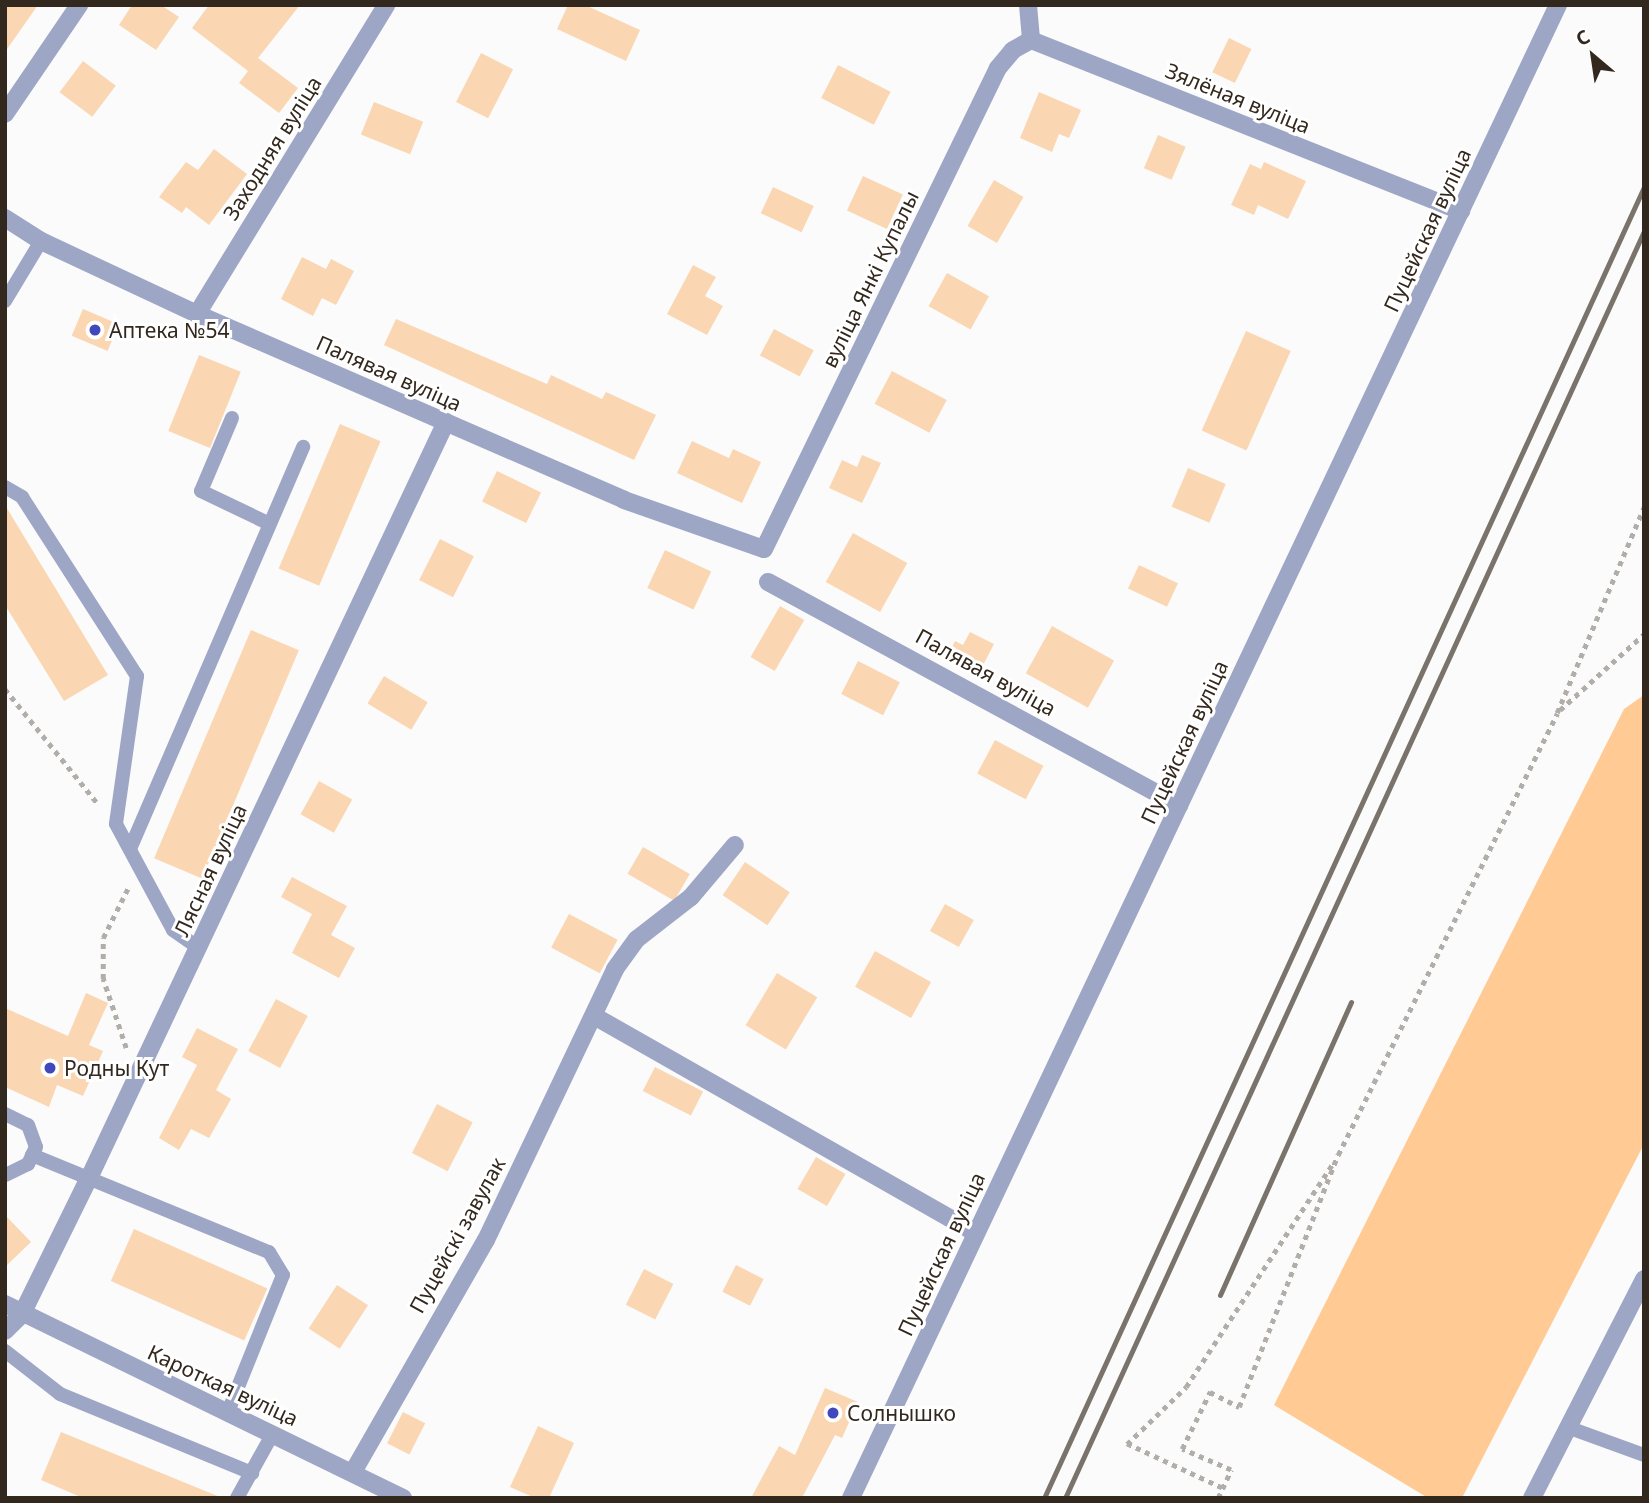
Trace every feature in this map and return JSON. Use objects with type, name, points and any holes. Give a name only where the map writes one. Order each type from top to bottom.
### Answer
[{"type":"street","points":[[5,114],[79,5]]},
{"type":"street","name":"Заходняя вуліца","points":[[197,314],[386,5]]},
{"type":"street","points":[[1028,5],[1031,40]]},
{"type":"street","name":"Пуцейская вуліца","points":[[851,1498],[1558,5]]},
{"type":"street","name":"Зялёная вуліца","points":[[1031,40],[1461,211]]},
{"type":"street","name":"вуліца Янкі Купалы","points":[[764,549],[998,68],[1013,50],[1031,40]]},
{"type":"street","name":"Палявая вуліца","points":[[5,218],[41,240],[197,314],[624,500],[764,549]]},
{"type":"street","name":"Лясная вуліца","points":[[5,1331],[22,1314],[90,1176],[134,1074],[199,948],[446,422]]},
{"type":"street","name":"Палявая вуліца","points":[[768,582],[1179,805]]},
{"type":"street","name":"Пуцейскі завулак","points":[[353,1472],[486,1240],[615,969],[637,939],[691,897],[735,845]]},
{"type":"street","points":[[594,1016],[976,1233]]},
{"type":"street","points":[[1532,1498],[1644,1279]]},
{"type":"street","name":"Кароткая вуліца","points":[[5,1304],[403,1498]]},
{"type":"lane","points":[[5,301],[41,240]]},
{"type":"lane","points":[[232,418],[201,491],[270,524]]},
{"type":"lane","points":[[130,849],[303,447]]},
{"type":"lane","points":[[5,487],[22,497],[137,676],[116,824],[173,930],[199,948]]},
{"type":"lane","points":[[5,1114],[28,1125],[36,1147],[28,1164],[5,1175]]},
{"type":"lane","points":[[32,1155],[90,1176],[269,1252],[283,1275],[227,1414]]},
{"type":"lane","points":[[5,1351],[60,1394],[252,1473]]},
{"type":"lane","points":[[1567,1427],[1644,1455]]},
{"type":"lane","points":[[237,1498],[273,1433]]},
{"type":"path","points":[[1218,1498],[1231,1470],[1182,1449],[1210,1392],[1239,1407],[1338,1156],[1557,713],[1644,507]]},
{"type":"path","points":[[1557,713],[1644,634]]},
{"type":"path","points":[[5,689],[116,824]]},
{"type":"path","points":[[134,1074],[103,979],[103,938],[139,865]]},
{"type":"path","points":[[1223,1488],[1127,1444],[1185,1387],[1338,1156]]},
{"type":"shaded area","points":[[1644,695],[1644,1144],[1462,1498],[1428,1498],[1274,1405],[1624,709]]},
{"type":"building","points":[[5,5],[38,5],[5,52]]},
{"type":"building","points":[[132,5],[161,5],[179,17],[156,50],[119,25]]},
{"type":"building","points":[[209,5],[300,5],[258,58],[298,88],[279,113],[239,83],[248,71],[192,28]]},
{"type":"building","points":[[568,5],[585,5],[640,30],[626,61],[557,29]]},
{"type":"building","points":[[1229,38],[1251,49],[1235,83],[1212,72]]},
{"type":"building","points":[[481,53],[513,69],[488,118],[456,102]]},
{"type":"building","points":[[83,61],[116,86],[92,117],[60,92]]},
{"type":"building","points":[[838,65],[891,92],[874,125],[821,98]]},
{"type":"building","points":[[1039,92],[1081,110],[1069,138],[1059,134],[1052,152],[1020,138]]},
{"type":"building","points":[[374,102],[423,122],[410,154],[361,134]]},
{"type":"building","points":[[1158,135],[1186,147],[1172,180],[1144,168]]},
{"type":"building","points":[[214,149],[247,174],[209,225],[186,207],[182,213],[159,197],[186,162],[198,170]]},
{"type":"building","points":[[1264,162],[1306,181],[1288,219],[1258,205],[1254,215],[1231,205],[1250,164],[1261,169]]},
{"type":"building","points":[[863,176],[903,195],[887,229],[847,210]]},
{"type":"building","points":[[994,180],[1023,197],[997,243],[968,226]]},
{"type":"building","points":[[773,187],[814,206],[802,232],[761,213]]},
{"type":"building","points":[[302,257],[326,269],[331,259],[354,271],[336,305],[322,298],[313,316],[281,299]]},
{"type":"building","points":[[693,265],[716,277],[705,296],[723,306],[707,335],[667,314]]},
{"type":"building","points":[[947,273],[989,296],[971,330],[929,306]]},
{"type":"building","name":"Аптека №54","points":[[83,309],[119,324],[108,351],[72,336]]},
{"type":"building","points":[[396,319],[547,384],[551,375],[602,399],[606,392],[656,415],[634,460],[384,345]]},
{"type":"building","points":[[774,329],[814,350],[800,377],[760,355]]},
{"type":"building","points":[[1246,331],[1291,351],[1246,451],[1202,431]]},
{"type":"building","points":[[199,355],[241,372],[210,448],[168,431]]},
{"type":"building","points":[[892,371],[947,400],[929,433],[875,404]]},
{"type":"building","points":[[340,424],[381,441],[319,586],[279,569]]},
{"type":"building","points":[[692,441],[729,458],[733,449],[761,462],[742,503],[677,473]]},
{"type":"building","points":[[862,455],[881,463],[862,503],[829,488],[842,460],[857,467]]},
{"type":"building","points":[[1188,468],[1226,484],[1209,523],[1172,507]]},
{"type":"building","points":[[497,471],[541,492],[526,523],[482,502]]},
{"type":"building","points":[[5,505],[108,675],[64,701],[5,605]]},
{"type":"building","points":[[853,533],[907,563],[880,612],[826,582]]},
{"type":"building","points":[[440,539],[474,556],[453,597],[419,580]]},
{"type":"building","points":[[665,550],[711,572],[693,610],[647,588]]},
{"type":"building","points":[[1139,565],[1178,583],[1167,607],[1128,589]]},
{"type":"building","points":[[780,606],[804,620],[775,671],[750,657]]},
{"type":"building","points":[[1052,626],[1114,660],[1088,708],[1026,673]]},
{"type":"building","points":[[251,630],[299,650],[202,879],[154,858]]},
{"type":"building","points":[[970,632],[994,644],[977,677],[945,661],[955,641],[963,645]]},
{"type":"building","points":[[858,661],[900,682],[883,715],[841,694]]},
{"type":"building","points":[[384,676],[428,702],[411,730],[368,703]]},
{"type":"building","points":[[995,740],[1044,766],[1026,799],[977,774]]},
{"type":"building","points":[[319,781],[352,799],[334,833],[301,814]]},
{"type":"building","points":[[643,847],[690,874],[674,901],[628,874]]},
{"type":"building","points":[[745,862],[790,892],[767,925],[723,895]]},
{"type":"building","points":[[292,877],[347,906],[331,935],[355,948],[339,978],[292,953],[312,914],[281,897]]},
{"type":"building","points":[[945,904],[974,920],[959,947],[930,931]]},
{"type":"building","points":[[569,914],[618,940],[600,973],[551,948]]},
{"type":"building","points":[[875,951],[931,982],[911,1018],[855,987]]},
{"type":"building","points":[[777,973],[817,997],[786,1049],[746,1025]]},
{"type":"building","name":"Родны Кут","points":[[86,993],[108,1003],[89,1045],[103,1051],[83,1096],[57,1085],[49,1107],[5,1087],[5,1008],[68,1036]]},
{"type":"building","points":[[276,999],[308,1016],[280,1068],[248,1051]]},
{"type":"building","points":[[197,1028],[238,1049],[216,1090],[231,1099],[209,1138],[191,1129],[179,1150],[159,1138],[197,1065],[182,1057]]},
{"type":"building","points":[[655,1067],[703,1092],[691,1116],[643,1091]]},
{"type":"building","points":[[437,1104],[473,1122],[448,1171],[412,1153]]},
{"type":"building","points":[[816,1157],[845,1174],[827,1206],[798,1189]]},
{"type":"building","points":[[5,1215],[31,1242],[5,1267]]},
{"type":"building","points":[[134,1229],[267,1288],[244,1340],[111,1281]]},
{"type":"building","points":[[736,1265],[764,1279],[750,1306],[722,1292]]},
{"type":"building","points":[[644,1269],[673,1284],[655,1320],[626,1305]]},
{"type":"building","points":[[337,1285],[368,1305],[340,1349],[309,1329]]},
{"type":"building","points":[[825,1388],[858,1402],[842,1438],[835,1435],[802,1498],[751,1498],[779,1446],[795,1455]]},
{"type":"building","points":[[403,1412],[425,1423],[409,1455],[387,1443]]},
{"type":"building","points":[[538,1426],[574,1443],[549,1498],[535,1498],[510,1487]]},
{"type":"building","points":[[61,1432],[220,1498],[83,1498],[41,1480]]},
{"type":"railway","points":[[1044,1498],[1644,187]]},
{"type":"railway","points":[[1065,1498],[1644,231]]},
{"type":"railway","points":[[1220,1295],[1351,1002]]},
{"type":"place","name":"Аптека №54","points":[[95,330]]},
{"type":"place","name":"Родны Кут","points":[[50,1068]]},
{"type":"place","name":"Солнышко","points":[[833,1413]]}]
